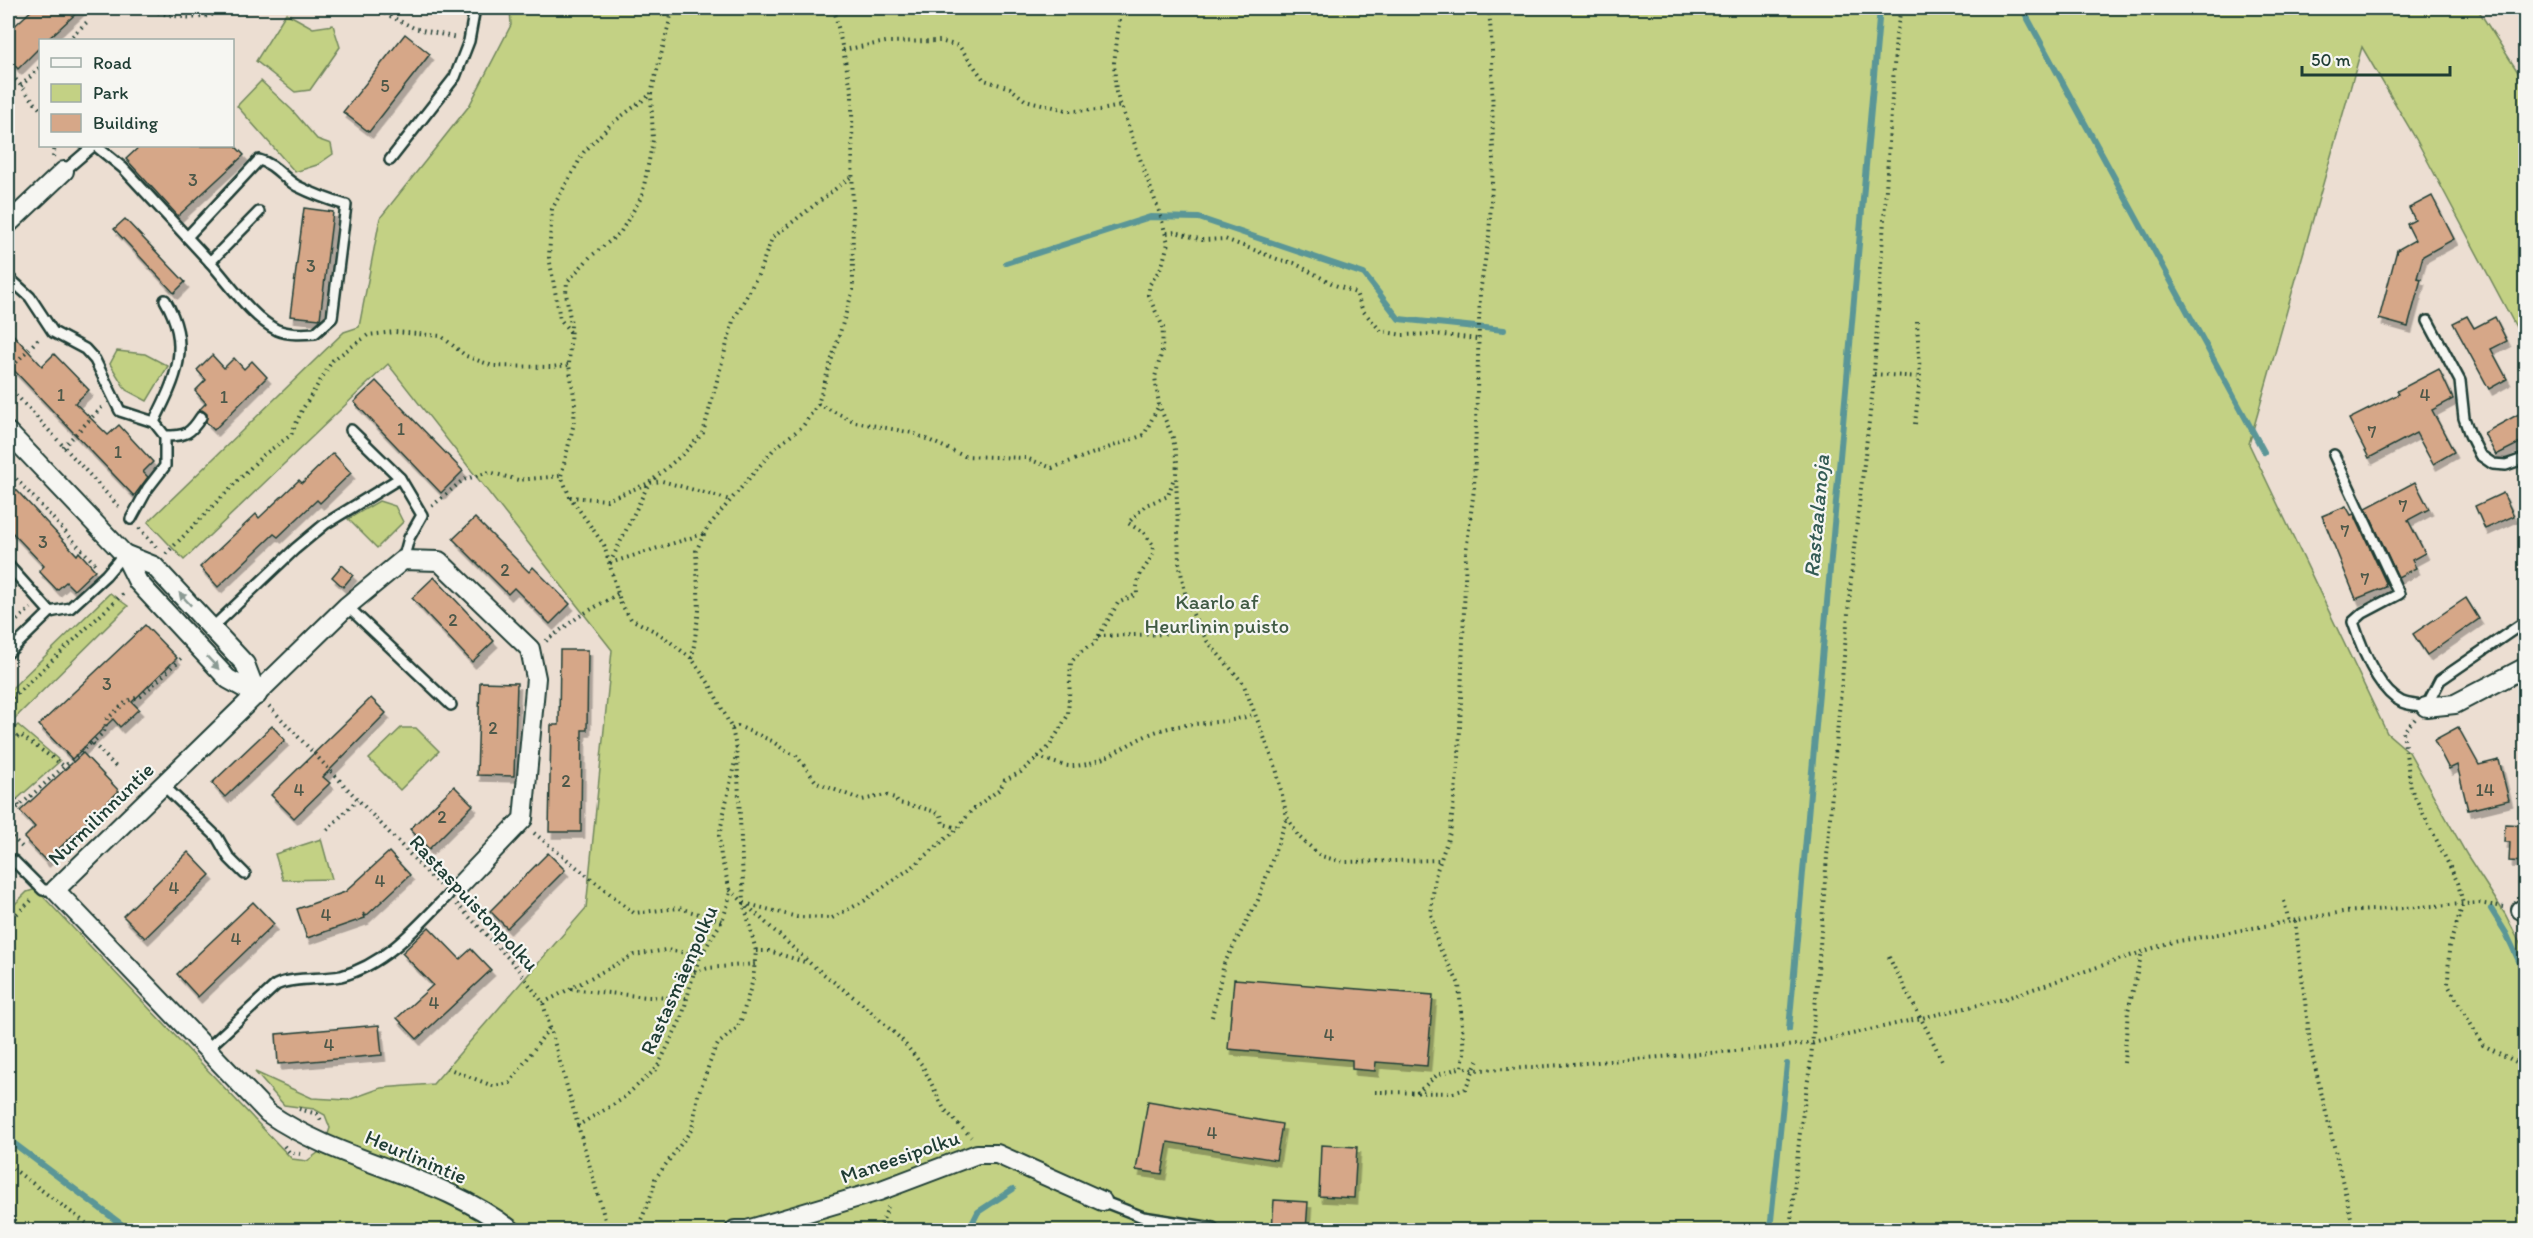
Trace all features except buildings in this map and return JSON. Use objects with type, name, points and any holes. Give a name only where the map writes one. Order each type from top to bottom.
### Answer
[{"type":"street","points":[[8,224],[64,171]]},
{"type":"street","points":[[8,432],[124,554],[138,582],[228,679],[263,700]]},
{"type":"street","points":[[124,554],[154,566],[245,664],[263,700]]},
{"type":"street","points":[[403,560],[439,561],[530,649],[536,678],[523,819],[454,890]]},
{"type":"street","name":"Nurmilinnuntie","points":[[299,1132],[268,1113],[49,890],[163,785],[263,700],[347,606],[403,560]]},
{"type":"street","points":[[2426,707],[2455,704],[2526,667]]},
{"type":"street","name":"Heurlinintie","points":[[299,1132],[322,1143],[392,1168],[487,1211],[511,1230]]},
{"type":"street","name":"Maneesipolku","points":[[735,1230],[747,1230],[879,1191],[977,1154],[997,1154]]},
{"type":"street","points":[[997,1154],[1102,1201]]},
{"type":"lane","points":[[390,160],[455,77],[469,41],[475,8]]},
{"type":"lane","points":[[64,171],[93,147]]},
{"type":"lane","points":[[95,147],[123,168],[258,317],[277,330],[287,333],[315,333],[332,318],[346,205],[296,185],[282,176],[271,163],[259,160],[187,237]]},
{"type":"lane","points":[[210,262],[259,212]]},
{"type":"lane","points":[[8,277],[30,297],[53,332],[85,349],[95,360],[120,411],[154,422],[165,435],[165,466],[148,488],[131,519]]},
{"type":"lane","points":[[154,422],[172,381],[182,342],[175,316],[165,300]]},
{"type":"lane","points":[[2428,321],[2460,381],[2464,418],[2480,455],[2493,464],[2506,465],[2526,458]]},
{"type":"lane","points":[[165,435],[183,435],[192,430],[201,417]]},
{"type":"lane","points":[[351,430],[400,478],[422,515],[410,538],[403,560]]},
{"type":"lane","points":[[2334,455],[2399,594],[2363,613],[2353,622],[2360,645],[2384,687],[2401,701],[2426,707],[2439,680],[2526,621]]},
{"type":"lane","points":[[212,628],[295,549],[325,524],[400,478]]},
{"type":"lane","points":[[8,653],[50,612],[70,608],[106,575],[124,554]]},
{"type":"lane","points":[[8,565],[50,612]]},
{"type":"lane","points":[[347,606],[451,705]]},
{"type":"lane","points":[[163,785],[217,837],[229,858],[245,874]]},
{"type":"lane","points":[[14,861],[49,890]]},
{"type":"lane","points":[[206,1050],[276,985],[285,981],[321,980],[345,975],[375,960],[399,944],[454,890]]},
{"type":"lane","points":[[1102,1201],[1143,1217],[1212,1228],[1212,1230]]},
{"type":"path","points":[[154,8],[157,12],[191,19],[217,14],[228,8]]},
{"type":"path","points":[[374,8],[414,28],[469,41]]},
{"type":"path","points":[[422,515],[463,480],[489,472],[518,480],[561,476],[574,423],[575,402],[569,365],[567,282],[590,257],[620,233],[642,196],[653,140],[651,94],[673,8]]},
{"type":"path","points":[[692,659],[699,610],[696,551],[704,534],[730,500],[774,449],[803,426],[818,404],[853,290],[852,93],[834,8]]},
{"type":"path","points":[[1121,8],[1114,63],[1116,92],[1167,233],[1166,257],[1154,275],[1148,295],[1163,327],[1162,351],[1155,377],[1159,405],[1173,438],[1177,462],[1179,562],[1186,603],[1207,641],[1243,683],[1276,768],[1287,817],[1299,837],[1321,856],[1343,862],[1440,860]]},
{"type":"path","points":[[1462,1066],[1464,1053],[1461,993],[1459,984],[1438,945],[1431,914],[1435,876],[1450,833],[1459,757],[1466,552],[1474,489],[1477,339],[1480,292],[1489,236],[1493,166],[1492,50],[1489,8]]},
{"type":"path","points":[[1790,1230],[1800,1132],[1813,1043],[1834,767],[1853,559],[1874,374],[1896,36],[1901,8]]},
{"type":"path","points":[[69,39],[88,21]]},
{"type":"path","points":[[843,50],[886,42],[940,41],[958,46],[984,80],[1010,88],[1025,100],[1070,111],[1100,110],[1121,106]]},
{"type":"path","points":[[21,86],[39,68]]},
{"type":"path","points":[[8,70],[39,108]]},
{"type":"path","points":[[570,333],[560,319],[549,257],[552,209],[584,152],[611,124],[651,94]]},
{"type":"path","points":[[610,563],[649,483],[703,433],[733,321],[758,275],[772,238],[852,176]]},
{"type":"path","points":[[1167,233],[1176,232],[1202,240],[1225,239],[1294,263],[1335,285],[1356,293],[1363,311],[1381,331],[1477,339]]},
{"type":"path","points":[[1915,424],[1920,377],[1917,321]]},
{"type":"path","points":[[8,371],[50,328]]},
{"type":"path","points":[[171,549],[262,456],[291,435],[302,410],[333,360],[368,335],[395,332],[441,336],[466,356],[493,366],[569,365]]},
{"type":"path","points":[[1874,374],[1920,377]]},
{"type":"path","points":[[8,387],[172,564]]},
{"type":"path","points":[[63,447],[112,397]]},
{"type":"path","points":[[818,404],[855,422],[913,433],[964,456],[1026,458],[1052,468],[1144,435],[1159,405]]},
{"type":"path","points":[[744,903],[797,916],[832,918],[864,901],[915,865],[958,828],[971,811],[1000,789],[1005,780],[1021,772],[1038,757],[1055,738],[1068,715],[1071,662],[1080,652],[1094,644],[1118,603],[1137,594],[1136,581],[1153,555],[1154,546],[1144,533],[1128,523],[1146,505],[1168,496],[1176,474]]},
{"type":"path","name":"Rastasmäenpolku","points":[[561,476],[570,497],[604,545],[621,604],[631,619],[660,634],[692,659],[710,685],[732,729],[737,751],[719,836],[721,857],[730,890],[728,904],[722,921],[701,955],[694,972],[678,1027],[657,1068],[621,1101],[577,1126]]},
{"type":"path","points":[[570,497],[607,500],[649,483],[662,481],[730,500]]},
{"type":"path","points":[[610,563],[704,534]]},
{"type":"path","points":[[8,702],[123,594]]},
{"type":"path","points":[[531,653],[578,617],[618,594]]},
{"type":"path","points":[[8,628],[40,600]]},
{"type":"path","points":[[1098,636],[1167,633],[1196,620]]},
{"type":"path","points":[[8,816],[104,732],[107,719],[127,700],[141,696],[184,656]]},
{"type":"path","name":"Rastaspuistonpolku","points":[[263,700],[357,800],[454,890],[543,1004],[608,1230]]},
{"type":"path","points":[[2426,707],[2403,732],[2411,789],[2458,883],[2463,904],[2449,947],[2448,985],[2484,1045],[2526,1066]]},
{"type":"path","points":[[1038,757],[1072,767],[1100,760],[1155,732],[1195,723],[1236,721],[1255,714]]},
{"type":"path","points":[[732,729],[738,726],[772,741],[795,755],[817,783],[862,800],[875,796],[895,798],[898,802],[913,804],[924,810],[936,812],[941,815],[943,824],[958,828]]},
{"type":"path","points":[[8,746],[20,735],[64,766]]},
{"type":"path","points":[[90,745],[92,742],[118,769]]},
{"type":"path","points":[[636,1230],[656,1179],[692,1129],[698,1095],[718,1044],[737,1028],[741,1020],[755,964],[756,951],[744,903],[737,751]]},
{"type":"path","points":[[8,783],[20,806]]},
{"type":"path","points":[[327,830],[357,800]]},
{"type":"path","points":[[1212,1017],[1224,964],[1258,900],[1287,817]]},
{"type":"path","points":[[520,822],[634,913],[680,908],[722,921]]},
{"type":"path","points":[[8,922],[49,890]]},
{"type":"path","points":[[730,890],[812,965],[861,1003],[901,1039],[922,1065],[939,1102],[950,1117],[974,1139],[997,1154]]},
{"type":"path","points":[[2284,901],[2289,922]]},
{"type":"path","points":[[1417,1093],[1437,1075],[1462,1066],[1473,1070],[1813,1043],[2004,999],[2169,943],[2343,912],[2479,903],[2524,909]]},
{"type":"path","points":[[2295,921],[2311,1050],[2354,1230]]},
{"type":"path","points":[[543,1004],[634,955],[666,950],[701,955]]},
{"type":"path","points":[[756,951],[769,951],[812,965]]},
{"type":"path","points":[[2124,1063],[2128,1011],[2142,952]]},
{"type":"path","points":[[1889,957],[1943,1063]]},
{"type":"path","points":[[694,972],[708,968],[755,964]]},
{"type":"path","points":[[569,989],[647,997],[687,998]]},
{"type":"path","points":[[447,1068],[493,1086],[510,1083],[549,1028]]},
{"type":"path","points":[[1375,1092],[1453,1093],[1465,1089],[1479,1058]]},
{"type":"path","points":[[8,1165],[95,1230]]},
{"type":"green space","name":"Kaarlo af Heurlinin puisto","points":[[510,8],[2477,8],[2525,83],[2525,344],[2416,139],[2362,47],[2249,444],[2387,733],[2409,752],[2467,855],[2505,914],[2525,953],[2525,1230],[8,1230],[8,911],[27,892],[36,889],[292,1159],[307,1161],[323,1149],[330,1128],[325,1115],[314,1109],[284,1105],[255,1072],[312,1098],[348,1100],[381,1088],[433,1084],[586,908],[612,650],[388,364],[184,560],[148,522],[344,332],[359,327],[380,218],[469,106],[511,25]]},
{"type":"green space","points":[[286,13],[313,28],[333,25],[340,47],[310,90],[295,92],[256,61]]},
{"type":"green space","points":[[261,81],[292,110],[317,139],[331,144],[333,154],[317,165],[295,172],[237,106]]},
{"type":"green space","points":[[117,351],[145,354],[168,366],[147,401],[126,390],[110,364]]},
{"type":"green space","points":[[379,501],[395,506],[403,522],[377,548],[348,519]]},
{"type":"green space","points":[[110,593],[128,606],[8,725],[8,692]]},
{"type":"green space","points":[[18,725],[60,761],[8,807],[8,734]]},
{"type":"green space","points":[[401,728],[416,728],[439,751],[400,790],[369,759]]},
{"type":"green space","points":[[321,839],[332,879],[283,880],[275,854]]},
{"type":"waterway","name":"Rastaalanoja","points":[[1789,1029],[1880,8]]},
{"type":"waterway","points":[[2022,8],[2264,452]]},
{"type":"waterway","points":[[1006,263],[1150,217],[1199,218],[1364,274],[1399,319],[1504,330]]},
{"type":"waterway","points":[[2491,909],[2506,933],[2526,976]]},
{"type":"waterway","name":"Rastaalanoja","points":[[1770,1230],[1787,1064]]},
{"type":"waterway","points":[[8,1139],[129,1230]]},
{"type":"waterway","points":[[969,1230],[978,1212],[1013,1189]]}]
